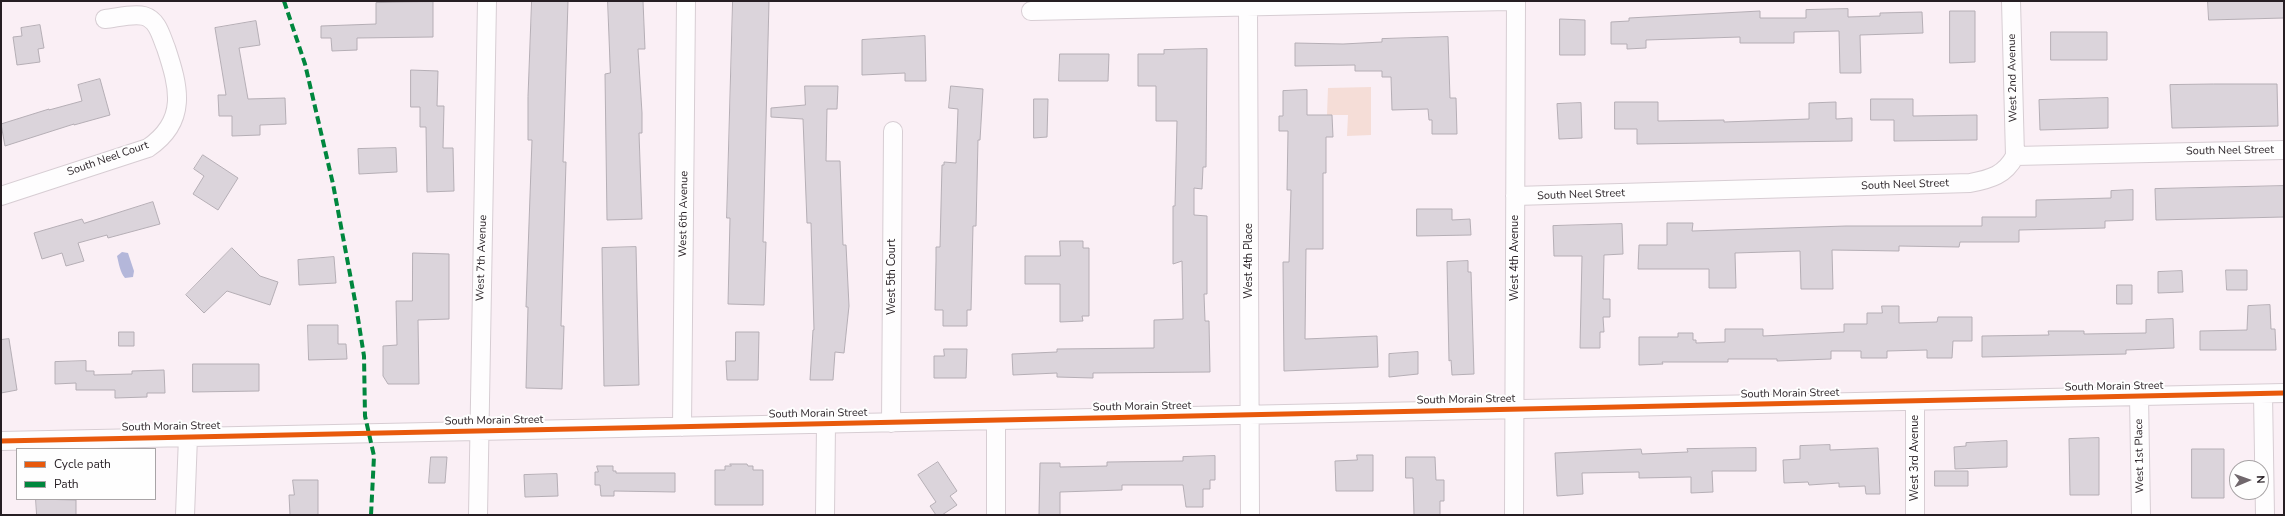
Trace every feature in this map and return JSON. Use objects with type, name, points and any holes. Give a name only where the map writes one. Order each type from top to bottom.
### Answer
[{"type":"street","name":"West 7th Avenue","points":[[478,515],[486,1]]},
{"type":"street","name":"West 6th Avenue","points":[[682,427],[686,1]]},
{"type":"street","points":[[1031,11],[1509,1]]},
{"type":"street","name":"West 4th Avenue","points":[[1514,515],[1516,1]]},
{"type":"street","name":"West 2nd Avenue","points":[[2011,1],[2015,156]]},
{"type":"street","name":"West 4th Place","points":[[1248,6],[1250,515]]},
{"type":"street","name":"South Neel Court","points":[[1,196],[148,148],[161,139],[167,129],[178,103],[178,91],[176,76],[160,31],[154,21],[144,16],[105,19]]},
{"type":"street","name":"West 5th Court","points":[[891,423],[893,131]]},
{"type":"street","name":"South Neel Street","points":[[1515,196],[1970,183],[1985,180],[2004,172],[2015,156],[2284,150]]},
{"type":"street","name":"South Morain Street","points":[[1,441],[891,423],[1249,414],[1915,402],[2284,393]]},
{"type":"street","points":[[2263,394],[2264,515]]},
{"type":"street","name":"West 1st Place","points":[[2139,396],[2141,515]]},
{"type":"street","name":"West 3rd Avenue","points":[[1915,402],[1915,515]]},
{"type":"street","points":[[996,420],[996,515]]},
{"type":"street","points":[[825,515],[826,424]]},
{"type":"street","points":[[185,515],[188,437]]},
{"type":"shaded area","points":[[1371,87],[1371,135],[1347,136],[1348,115],[1327,115],[1328,88]]},
{"type":"water","points":[[122,252],[128,253],[134,271],[133,277],[125,278],[122,273],[117,256]]},
{"type":"building","points":[[532,1],[568,1],[563,162],[566,162],[561,326],[564,326],[562,389],[526,388],[528,307],[526,307],[532,140],[528,140],[528,97]]},
{"type":"building","points":[[608,1],[643,1],[645,49],[638,49],[642,113],[642,133],[639,133],[642,219],[607,220],[605,74],[610,73]]},
{"type":"building","points":[[733,1],[769,1],[763,242],[766,242],[764,305],[728,304],[730,218],[727,218]]},
{"type":"building","points":[[2208,1],[2284,1],[2284,18],[2209,20]]},
{"type":"building","points":[[433,2],[433,37],[357,38],[357,50],[332,51],[331,38],[321,38],[321,26],[376,24],[376,3]]},
{"type":"building","points":[[1848,9],[1848,17],[1880,16],[1880,13],[1922,12],[1923,33],[1860,35],[1861,73],[1840,73],[1839,31],[1794,32],[1794,43],[1740,43],[1740,37],[1646,40],[1646,48],[1627,49],[1627,44],[1611,44],[1611,22],[1629,21],[1629,18],[1760,11],[1760,18],[1806,18],[1806,10]]},
{"type":"building","points":[[1950,11],[1975,11],[1975,62],[1950,63]]},
{"type":"building","points":[[1560,19],[1585,20],[1585,55],[1560,55]]},
{"type":"building","points":[[256,21],[260,45],[239,48],[248,99],[285,98],[286,124],[260,125],[260,135],[232,136],[232,116],[219,116],[218,95],[226,95],[215,28]]},
{"type":"building","points":[[40,25],[44,48],[38,49],[40,62],[17,65],[13,37],[22,36],[21,28]]},
{"type":"building","points":[[2051,32],[2107,32],[2107,60],[2051,60]]},
{"type":"building","points":[[925,36],[926,81],[905,81],[905,73],[862,75],[862,40]]},
{"type":"building","points":[[1448,37],[1450,98],[1456,98],[1457,134],[1432,134],[1432,120],[1429,120],[1428,109],[1392,110],[1391,77],[1382,77],[1382,71],[1355,71],[1355,65],[1295,66],[1295,43],[1343,44],[1382,42],[1382,39]]},
{"type":"building","points":[[1207,49],[1206,167],[1203,167],[1202,189],[1194,188],[1194,215],[1207,216],[1207,294],[1204,294],[1205,321],[1209,321],[1210,372],[1093,373],[1093,378],[1057,377],[1057,373],[1013,375],[1012,354],[1057,352],[1057,349],[1154,348],[1154,320],[1183,319],[1182,261],[1173,264],[1173,206],[1175,206],[1177,121],[1156,121],[1156,86],[1138,86],[1138,54],[1164,54],[1164,50]]},
{"type":"building","points":[[1060,54],[1109,54],[1108,81],[1059,81]]},
{"type":"building","points":[[411,70],[438,71],[437,106],[444,106],[443,148],[453,148],[454,191],[427,192],[426,127],[420,127],[420,107],[411,107]]},
{"type":"building","points":[[100,79],[110,115],[74,124],[5,146],[1,124],[49,109],[82,101],[78,85]]},
{"type":"building","points":[[2277,84],[2278,126],[2172,128],[2170,85]]},
{"type":"building","points":[[805,86],[838,86],[837,109],[827,109],[826,161],[840,161],[843,245],[846,245],[849,306],[844,353],[835,352],[833,380],[810,380],[814,330],[811,223],[807,223],[803,119],[771,117],[771,108],[805,105]]},
{"type":"building","points":[[951,86],[983,89],[980,140],[978,140],[976,226],[973,226],[971,310],[967,310],[967,326],[943,326],[943,310],[935,310],[936,247],[940,247],[942,165],[944,165],[944,162],[956,163],[958,109],[949,108]]},
{"type":"building","points":[[1307,90],[1307,115],[1332,115],[1333,137],[1326,137],[1326,173],[1323,173],[1323,249],[1306,249],[1305,339],[1377,336],[1378,367],[1284,371],[1283,262],[1289,262],[1291,190],[1287,190],[1288,131],[1279,131],[1279,116],[1283,116],[1283,91]]},
{"type":"building","points":[[2108,98],[2108,128],[2040,130],[2039,100]]},
{"type":"building","points":[[1034,99],[1048,99],[1047,137],[1034,138]]},
{"type":"building","points":[[1871,99],[1913,99],[1913,116],[1977,115],[1977,140],[1894,141],[1894,120],[1871,120]]},
{"type":"building","points":[[1615,102],[1658,102],[1658,121],[1724,120],[1724,122],[1809,119],[1809,103],[1836,102],[1836,119],[1852,118],[1852,141],[1637,144],[1637,129],[1615,129]]},
{"type":"building","points":[[1581,103],[1582,138],[1559,139],[1557,104]]},
{"type":"building","points":[[396,148],[397,172],[359,174],[358,149]]},
{"type":"building","points":[[203,155],[238,178],[218,210],[193,194],[204,176],[194,169]]},
{"type":"building","points":[[2284,186],[2284,217],[2156,220],[2155,189]]},
{"type":"building","points":[[2133,190],[2133,220],[2105,221],[2105,228],[2019,230],[2019,242],[1960,242],[1959,247],[1899,246],[1899,251],[1832,250],[1833,289],[1801,289],[1800,251],[1735,253],[1736,288],[1709,288],[1709,269],[1638,269],[1639,245],[1667,245],[1667,223],[1693,223],[1692,231],[1846,226],[1982,226],[1982,217],[2036,217],[2036,200],[2111,198],[2111,191]]},
{"type":"building","points":[[153,202],[160,224],[108,238],[107,235],[78,243],[84,261],[66,266],[62,253],[42,259],[34,233],[82,219],[84,223]]},
{"type":"building","points":[[1417,209],[1452,209],[1452,220],[1470,219],[1471,235],[1417,236]]},
{"type":"building","points":[[1622,224],[1623,254],[1604,255],[1603,299],[1610,299],[1610,317],[1603,317],[1604,332],[1600,332],[1600,348],[1580,348],[1582,256],[1554,256],[1553,226]]},
{"type":"building","points":[[1060,241],[1083,241],[1083,248],[1089,248],[1089,316],[1082,316],[1083,321],[1060,322],[1060,284],[1025,284],[1025,256],[1060,256]]},
{"type":"building","points":[[636,247],[639,385],[604,386],[602,248]]},
{"type":"building","points":[[232,248],[260,276],[278,282],[270,305],[227,291],[204,313],[186,295]]},
{"type":"building","points":[[413,253],[449,254],[449,319],[418,320],[419,384],[388,384],[383,376],[383,346],[397,345],[396,301],[412,301]]},
{"type":"building","points":[[334,257],[336,283],[299,285],[298,260]]},
{"type":"building","points":[[1468,261],[1468,272],[1471,272],[1474,374],[1452,375],[1451,360],[1449,361],[1447,262]]},
{"type":"building","points":[[2226,270],[2247,270],[2247,290],[2227,290]]},
{"type":"building","points":[[2182,271],[2183,292],[2158,293],[2158,272]]},
{"type":"building","points":[[2117,285],[2132,285],[2132,304],[2117,304]]},
{"type":"building","points":[[2270,305],[2271,329],[2275,329],[2276,350],[2200,350],[2200,331],[2247,330],[2248,306]]},
{"type":"building","points":[[1882,306],[1899,306],[1899,323],[1937,322],[1938,317],[1972,317],[1972,341],[1953,341],[1952,358],[1927,358],[1927,350],[1887,351],[1887,358],[1861,358],[1861,351],[1831,351],[1831,359],[1777,361],[1777,359],[1728,359],[1728,362],[1662,362],[1663,364],[1639,365],[1639,337],[1678,337],[1678,333],[1693,333],[1693,340],[1696,340],[1696,343],[1725,342],[1725,329],[1763,329],[1763,336],[1844,332],[1844,324],[1867,324],[1867,313],[1882,313]]},
{"type":"building","points":[[2173,319],[2174,348],[2126,350],[2126,354],[1982,357],[1982,336],[2049,335],[2048,331],[2084,331],[2084,334],[2146,333],[2146,320]]},
{"type":"building","points":[[308,325],[338,325],[338,344],[346,344],[347,359],[309,360]]},
{"type":"building","points":[[119,332],[134,332],[134,346],[119,346]]},
{"type":"building","points":[[736,332],[759,332],[758,380],[727,380],[726,361],[735,361]]},
{"type":"building","points":[[9,339],[17,390],[1,393],[1,340]]},
{"type":"building","points":[[944,349],[967,349],[966,378],[934,378],[934,356],[944,356]]},
{"type":"building","points":[[1418,352],[1418,374],[1389,377],[1389,354]]},
{"type":"building","points":[[86,361],[86,371],[94,371],[94,375],[132,374],[132,371],[164,370],[165,393],[147,393],[147,397],[115,398],[115,390],[76,390],[76,383],[55,384],[55,362]]},
{"type":"building","points":[[193,364],[259,364],[259,391],[193,392]]},
{"type":"building","points":[[2099,438],[2099,495],[2070,495],[2069,439]]},
{"type":"building","points":[[2007,441],[2007,467],[1955,469],[1954,447],[1966,446],[1966,443]]},
{"type":"building","points":[[1830,445],[1830,450],[1878,448],[1880,494],[1866,494],[1865,486],[1839,487],[1839,483],[1809,485],[1808,482],[1784,483],[1783,460],[1800,459],[1800,446]]},
{"type":"building","points":[[1756,448],[1756,471],[1712,471],[1713,492],[1691,493],[1691,477],[1639,478],[1639,472],[1582,473],[1583,494],[1557,496],[1555,453],[1641,449],[1642,454],[1688,452],[1687,449]]},
{"type":"building","points":[[2192,449],[2224,449],[2224,498],[2192,498]]},
{"type":"building","points":[[1357,455],[1373,455],[1373,491],[1336,491],[1335,461],[1357,460]]},
{"type":"building","points":[[1215,456],[1215,480],[1210,480],[1210,489],[1203,489],[1203,507],[1186,507],[1183,485],[1122,485],[1122,490],[1060,492],[1060,515],[1039,515],[1040,463],[1060,463],[1060,467],[1107,466],[1107,462],[1183,461],[1183,457]]},
{"type":"building","points":[[431,457],[447,457],[445,483],[429,483]]},
{"type":"building","points":[[1406,457],[1435,457],[1436,480],[1444,480],[1444,501],[1440,501],[1440,515],[1414,515],[1413,478],[1406,478]]},
{"type":"building","points":[[938,462],[957,491],[950,496],[957,505],[942,515],[936,515],[930,506],[936,502],[918,475]]},
{"type":"building","points":[[730,464],[747,464],[748,466],[753,466],[753,470],[763,470],[763,505],[715,505],[715,470],[725,470],[725,466],[731,466]]},
{"type":"building","points":[[597,466],[613,466],[613,471],[616,471],[616,473],[675,473],[675,492],[614,491],[614,496],[601,496],[600,485],[595,485],[595,472],[598,472]]},
{"type":"building","points":[[1935,471],[1968,471],[1968,486],[1935,486]]},
{"type":"building","points":[[557,474],[558,496],[525,497],[524,475]]},
{"type":"building","points":[[293,480],[318,480],[318,515],[290,515],[289,495],[294,495]]},
{"type":"building","points":[[36,500],[76,500],[76,515],[37,515]]},
{"type":"marked path","points":[[284,1],[305,64],[333,184],[356,306],[364,356],[365,416],[374,456],[371,515]]},
{"type":"cycle path","points":[[1,441],[2284,393]]}]
